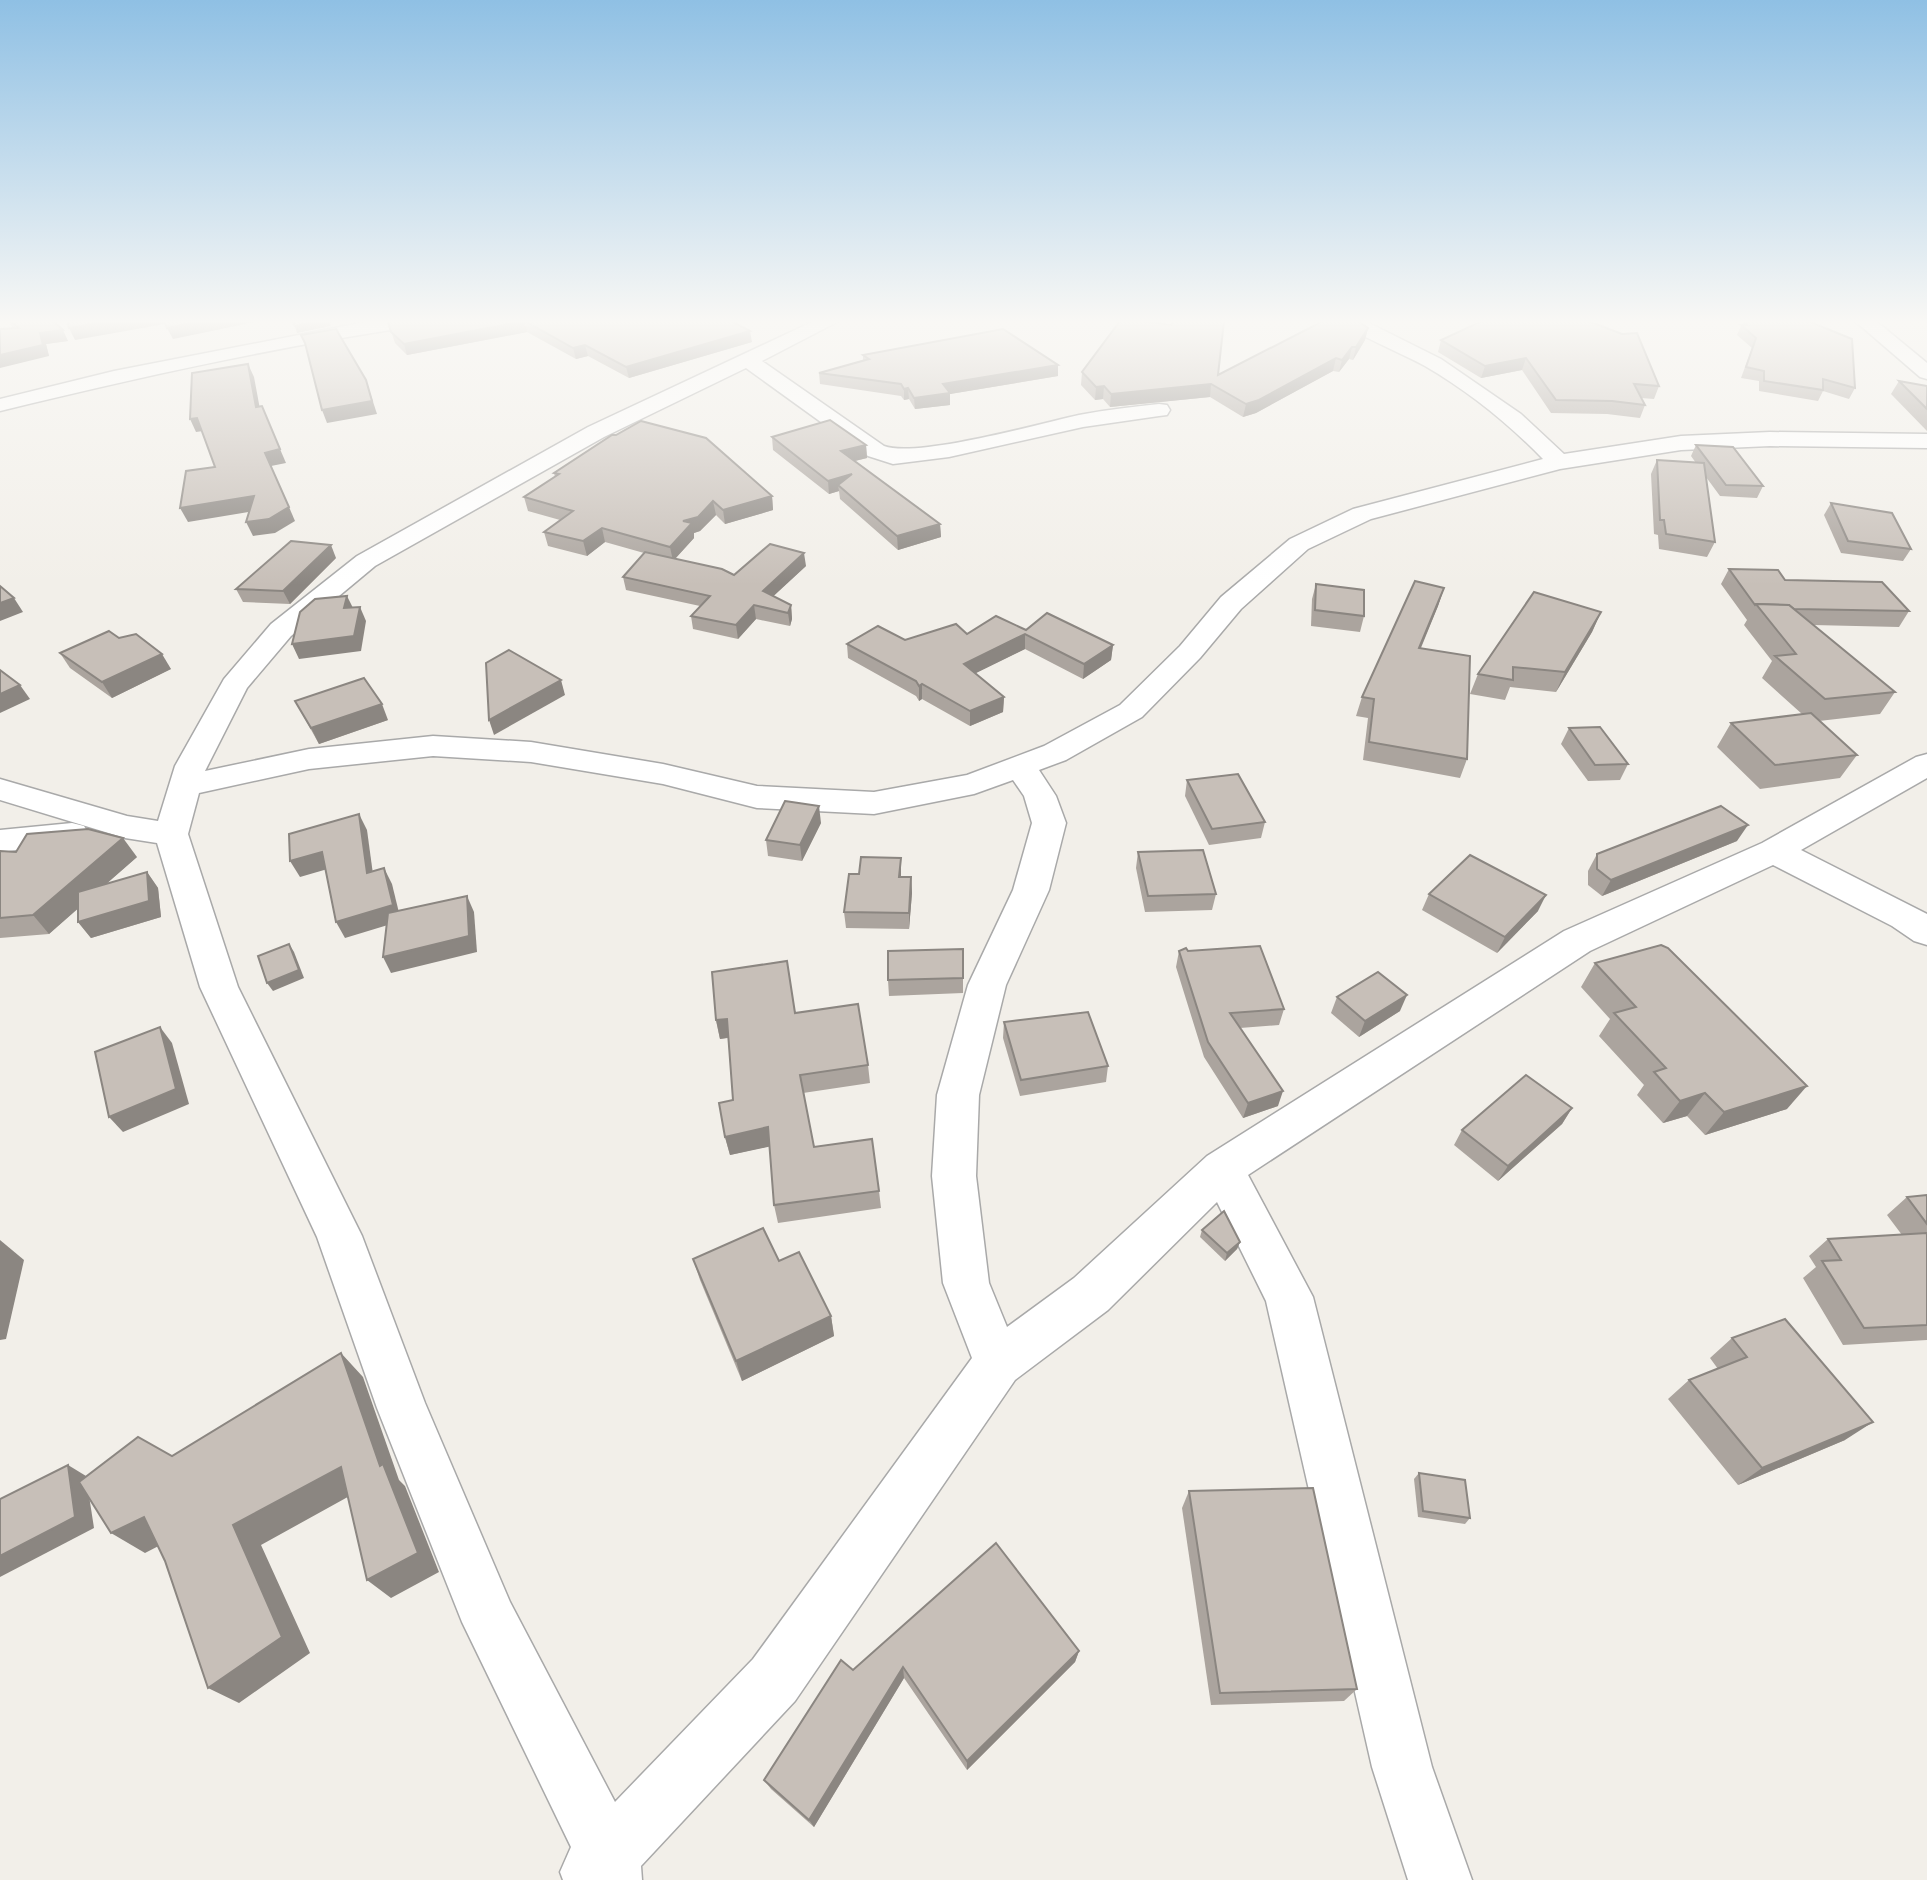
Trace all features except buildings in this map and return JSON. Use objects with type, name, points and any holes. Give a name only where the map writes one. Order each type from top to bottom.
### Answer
[{"type":"street","points":[[645,409],[596,432],[366,561],[281,630],[234,685],[191,766],[171,834],[219,987],[339,1236],[402,1408],[490,1622],[601,1871],[774,1680],[998,1363],[1091,1294],[1222,1169],[1577,941],[1774,851],[1927,764]]},
{"type":"street","points":[[814,409],[876,451],[893,457],[949,450],[1083,421],[1159,410]]},
{"type":"street","points":[[1499,409],[1532,432],[1559,461]]},
{"type":"street","points":[[185,786],[309,759],[433,746],[531,752],[663,774],[757,797],[874,803],[974,784],[1055,753],[1131,711],[1190,652],[1231,603],[1299,544],[1362,514],[1559,461],[1681,443],[1770,439],[1927,441]]},
{"type":"street","points":[[998,1363],[966,1283],[954,1176],[958,1095],[987,985],[1031,890],[1049,823],[1040,796],[1020,766]]},
{"type":"street","points":[[0,789],[124,827],[171,834]]},
{"type":"street","points":[[0,841],[124,827]]},
{"type":"street","points":[[1774,851],[1905,917],[1927,932]]},
{"type":"street","points":[[1222,1169],[1289,1297],[1402,1767],[1440,1880]]}]
